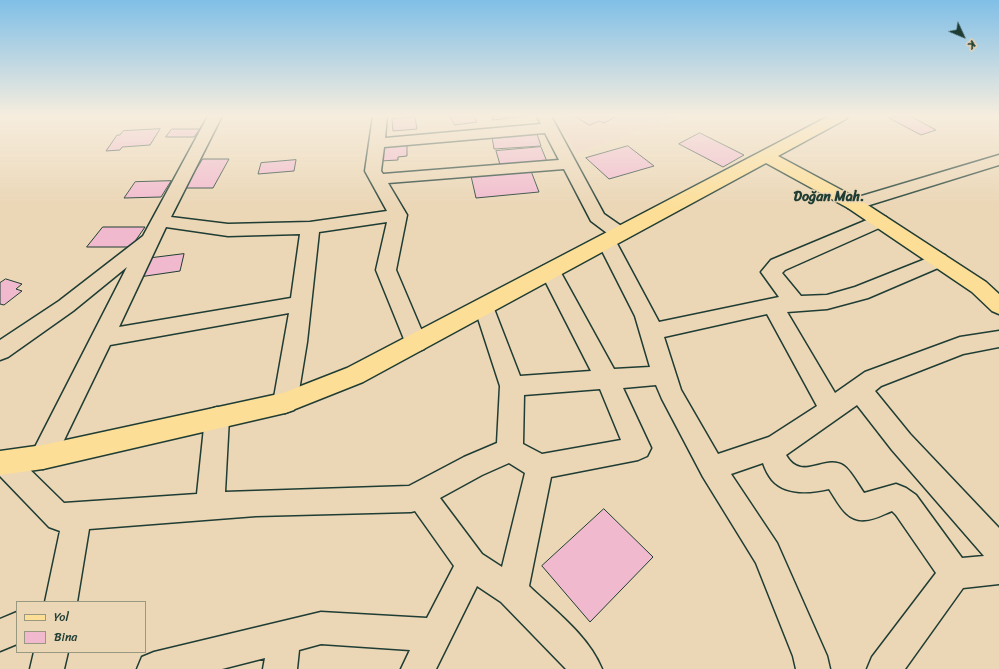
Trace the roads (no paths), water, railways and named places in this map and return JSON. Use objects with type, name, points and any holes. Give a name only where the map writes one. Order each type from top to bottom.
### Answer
[{"type":"main road","points":[[3,463],[43,458],[285,403],[355,375],[782,147]]},
{"type":"main road","points":[[766,156],[854,204],[995,298]]},
{"type":"street","points":[[43,458],[156,228],[198,147]]},
{"type":"street","points":[[376,147],[373,171],[379,179],[398,215],[386,270],[416,343]]},
{"type":"street","points":[[560,147],[598,218],[613,238],[646,316],[670,392],[712,468],[767,553],[810,656],[813,669]]},
{"type":"street","points":[[854,204],[999,160]]},
{"type":"street","points":[[379,179],[569,164]]},
{"type":"street","points":[[0,351],[66,306],[156,228],[228,230],[310,228],[398,215]]},
{"type":"street","points":[[796,304],[771,272],[778,265],[880,221]]},
{"type":"street","points":[[285,403],[296,342],[310,228]]},
{"type":"street","points":[[651,332],[773,305],[827,302],[861,293],[938,260]]},
{"type":"street","points":[[510,450],[540,467],[638,448],[607,380],[550,271]]},
{"type":"street","points":[[102,338],[300,304]]},
{"type":"street","points":[[773,305],[832,410]]},
{"type":"street","points":[[484,306],[512,386],[510,450]]},
{"type":"street","points":[[712,468],[769,449],[794,435],[832,410],[873,379],[960,346],[999,339]]},
{"type":"street","points":[[512,386],[665,375]]},
{"type":"street","points":[[858,390],[901,442],[999,550]]},
{"type":"street","points":[[210,506],[217,418]]},
{"type":"street","points":[[769,449],[782,472],[791,478],[808,480],[835,475],[856,505],[865,507],[896,497],[906,505],[954,574]]},
{"type":"street","points":[[3,463],[59,517],[256,503],[411,499],[473,466],[510,450]]},
{"type":"street","points":[[512,591],[540,467]]},
{"type":"street","points":[[420,494],[471,565],[512,591],[577,656],[585,669]]},
{"type":"street","points":[[61,601],[77,515]]},
{"type":"street","points":[[418,669],[471,565]]},
{"type":"street","points":[[884,669],[954,574],[999,569]]},
{"type":"street","points":[[0,635],[16,628]]},
{"type":"street","points":[[154,669],[321,628],[435,635]]},
{"type":"street","points":[[280,669],[284,637]]},
{"type":"street","points":[[48,669],[51,653]]},
{"type":"district","name":"Doğan Mah.","points":[[829,197]]}]
